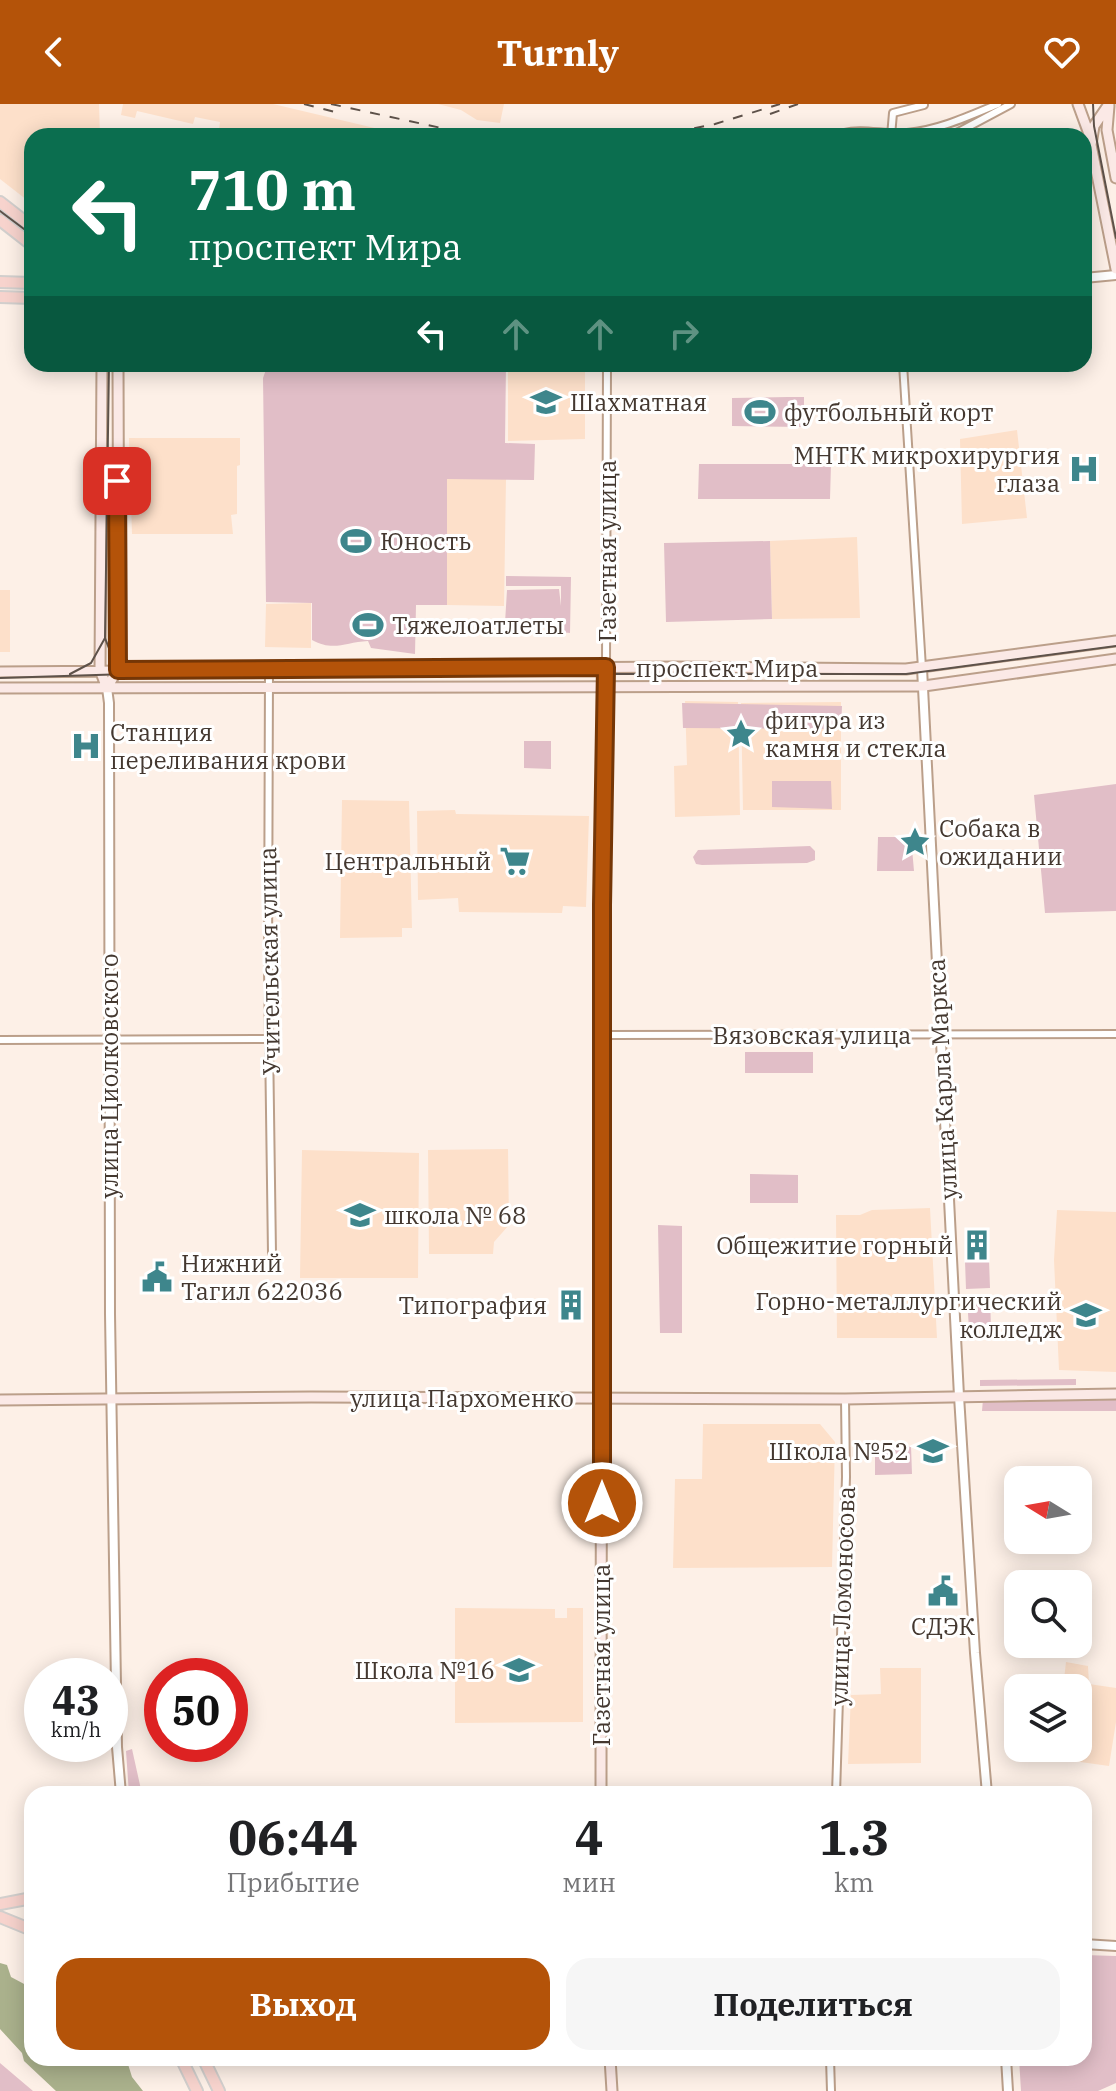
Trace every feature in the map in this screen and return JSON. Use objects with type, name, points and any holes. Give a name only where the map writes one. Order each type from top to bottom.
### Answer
[{"type":"main road","points":[[1078,104],[1088,128]]},
{"type":"main road","points":[[1092,140],[1096,122],[1109,104]]},
{"type":"main road","points":[[1109,104],[1107,130],[1116,178]]},
{"type":"main road","points":[[1092,150],[1116,272]]},
{"type":"main road","points":[[0,202],[24,221]]},
{"type":"main road","points":[[0,220],[24,239]]},
{"type":"main road","points":[[15,282],[24,277]]},
{"type":"main road","points":[[0,282],[24,283]]},
{"type":"main road","points":[[0,297],[24,298]]},
{"type":"main road","name":"улица Циолковского","points":[[102,372],[100,670],[107,688]]},
{"type":"main road","points":[[107,688],[118,670],[118,372]]},
{"type":"main road","name":"проспект Мира","points":[[0,672],[922,668],[1116,641]]},
{"type":"main road","name":"проспект Мира","points":[[0,688],[924,686],[1116,659]]},
{"type":"main road","name":"Газетная улица","points":[[601,1786],[606,667]]},
{"type":"main road","name":"улица Пархоменко","points":[[0,1400],[297,1397],[845,1399],[1116,1394]]},
{"type":"main road","points":[[0,1904],[24,1900]]},
{"type":"main road","points":[[0,1917],[24,1927]]},
{"type":"main road","points":[[185,2066],[197,2091]]},
{"type":"main road","points":[[207,2066],[219,2091]]},
{"type":"main road","points":[[610,2066],[612,2091]]},
{"type":"street","points":[[931,128],[998,104]]},
{"type":"street","points":[[966,128],[1011,104]]},
{"type":"street","points":[[891,128],[895,111],[924,105]]},
{"type":"street","points":[[1092,276],[1116,272]]},
{"type":"street","name":"Газетная улица","points":[[606,667],[607,372]]},
{"type":"street","name":"улица Карла Маркса","points":[[904,372],[924,686],[959,1396],[986,1786]]},
{"type":"street","name":"Учительская улица","points":[[269,670],[272,1253]]},
{"type":"street","name":"улица Циолковского","points":[[107,688],[111,1400],[120,1786]]},
{"type":"street","name":"Вязовская улица","points":[[603,1035],[1116,1034]]},
{"type":"street","points":[[0,1040],[270,1039]]},
{"type":"street","name":"улица Ломоносова","points":[[836,1786],[846,1477],[845,1399]]},
{"type":"street","points":[[1092,1944],[1116,1946]]},
{"type":"street","points":[[830,2066],[831,2091]]},
{"type":"street","points":[[1006,2066],[1008,2091]]},
{"type":"shaded area","points":[[0,104],[99,104],[100,128],[24,128],[24,198],[0,179]]},
{"type":"shaded area","points":[[123,104],[273,104],[375,128],[219,128],[220,122],[195,117],[193,124],[137,111],[135,118],[121,115]]},
{"type":"shaded area","points":[[438,104],[504,104],[500,123],[477,120],[461,110]]},
{"type":"shaded area","name":"Юность","points":[[265,372],[506,372],[505,443],[535,444],[534,480],[447,479],[447,605],[416,605],[415,654],[371,648],[368,641],[333,646],[320,644],[312,640],[312,603],[266,602]]},
{"type":"shaded area","name":"Шахматная","points":[[508,372],[585,372],[585,439],[508,441]]},
{"type":"shaded area","name":"футбольный корт","points":[[804,397],[804,427],[732,426],[732,398]]},
{"type":"shaded area","points":[[1017,430],[1027,518],[962,524],[960,439]]},
{"type":"shaded area","points":[[129,438],[240,438],[237,514],[231,515],[233,534],[132,534]]},
{"type":"shaded area","points":[[699,464],[831,464],[830,499],[698,499]]},
{"type":"shaded area","points":[[447,479],[506,479],[504,606],[447,605]]},
{"type":"shaded area","points":[[857,537],[860,618],[772,619],[770,541]]},
{"type":"shaded area","points":[[770,541],[772,619],[666,622],[664,543]]},
{"type":"shaded area","points":[[506,576],[571,577],[570,633],[560,632],[560,623],[505,623],[507,590],[559,589],[561,606],[561,586],[506,586]]},
{"type":"shaded area","points":[[0,590],[10,590],[10,652],[0,652]]},
{"type":"shaded area","points":[[311,603],[311,648],[265,647],[266,604]]},
{"type":"shaded area","points":[[685,701],[738,702],[740,815],[675,817],[674,766],[687,765]]},
{"type":"shaded area","points":[[841,702],[841,810],[743,810],[741,703]]},
{"type":"shaded area","points":[[682,703],[842,706],[841,729],[683,728]]},
{"type":"shaded area","points":[[524,741],[551,741],[551,769],[524,768]]},
{"type":"shaded area","points":[[772,781],[831,781],[832,809],[772,807]]},
{"type":"shaded area","points":[[1116,784],[1116,911],[1045,913],[1034,795]]},
{"type":"shaded area","points":[[342,800],[409,801],[412,928],[402,928],[402,937],[340,938]]},
{"type":"shaded area","points":[[455,810],[456,814],[589,816],[586,907],[563,906],[562,913],[459,912],[458,898],[418,900],[417,811]]},
{"type":"shaded area","points":[[878,837],[911,837],[914,871],[877,871]]},
{"type":"shaded area","points":[[810,846],[815,851],[815,860],[807,863],[702,865],[696,864],[693,857],[698,850]]},
{"type":"shaded area","points":[[745,1052],[813,1052],[813,1073],[745,1073]]},
{"type":"shaded area","points":[[508,1149],[509,1225],[494,1242],[493,1254],[429,1254],[428,1150]]},
{"type":"shaded area","name":"школа № 68","points":[[302,1150],[419,1153],[418,1278],[300,1278]]},
{"type":"shaded area","points":[[750,1174],[798,1175],[798,1203],[750,1203]]},
{"type":"shaded area","points":[[930,1208],[937,1338],[837,1338],[836,1215]]},
{"type":"shaded area","name":"Горно-металлургический колледж","points":[[1057,1210],[1116,1212],[1116,1372],[1059,1370],[1054,1260]]},
{"type":"shaded area","points":[[658,1225],[682,1226],[682,1333],[660,1333]]},
{"type":"shaded area","points":[[989,1260],[990,1288],[966,1289],[965,1261]]},
{"type":"shaded area","points":[[990,1297],[991,1329],[969,1329],[967,1298]]},
{"type":"shaded area","points":[[1076,1379],[1076,1385],[980,1386],[980,1380]]},
{"type":"shaded area","points":[[1116,1398],[1116,1411],[982,1411],[983,1399]]},
{"type":"shaded area","points":[[703,1424],[820,1424],[835,1442],[832,1567],[673,1568],[675,1479],[702,1479]]},
{"type":"shaded area","points":[[875,1446],[911,1446],[912,1474],[875,1475]]},
{"type":"shaded area","name":"Школа №16","points":[[455,1608],[555,1609],[555,1618],[567,1618],[567,1608],[583,1608],[583,1722],[455,1723]]},
{"type":"shaded area","points":[[1066,1662],[1088,1666],[1088,1674],[1065,1674]]},
{"type":"shaded area","points":[[880,1668],[921,1668],[921,1763],[848,1764],[851,1695],[881,1694]]},
{"type":"shaded area","points":[[1092,1684],[1116,1688],[1116,1722],[1109,1766],[1080,1762],[1092,1762]]},
{"type":"shaded area","points":[[132,1749],[140,1786],[128,1786],[127,1762],[128,1750]]},
{"type":"shaded area","points":[[1092,1955],[1116,1956],[1116,2083],[1098,2091],[1021,2091],[1019,2066],[1092,2066]]},
{"type":"shaded area","points":[[0,1963],[7,1965],[11,1977],[24,1984],[24,2061],[22,2053],[0,2029]]},
{"type":"shaded area","points":[[0,2063],[33,2091],[0,2091]]},
{"type":"shaded area","points":[[29,2066],[129,2066],[132,2077],[143,2091],[56,2091]]},
{"type":"tram line","points":[[1093,104],[1094,126],[1116,238]]},
{"type":"tram line","points":[[0,211],[24,229]]},
{"type":"tram line","points":[[109,372],[105,638],[118,665],[133,676]]},
{"type":"tram line","points":[[70,674],[91,663],[105,638]]},
{"type":"tram line","points":[[0,678],[128,674],[906,674],[1116,646]]},
{"type":"railway","points":[[304,104],[339,113]]},
{"type":"railway","points":[[331,104],[441,128]]},
{"type":"railway","points":[[695,128],[780,104]]},
{"type":"railway","points":[[770,114],[798,104]]},
{"type":"place","name":"Шахматная","points":[[546,402]]},
{"type":"place","name":"футбольный корт","points":[[760,412]]},
{"type":"place","name":"МНТК микрохирургия глаза","points":[[1084,469]]},
{"type":"place","name":"Юность","points":[[356,541]]},
{"type":"place","name":"Тяжелоатлеты","points":[[368,625]]},
{"type":"place","name":"фигура из камня и стекла","points":[[741,734]]},
{"type":"place","name":"Станция переливания крови","points":[[86,746]]},
{"type":"place","name":"Собака в ожидании","points":[[915,842]]},
{"type":"place","name":"Центральный","points":[[515,861]]},
{"type":"place","name":"школа № 68","points":[[360,1215]]},
{"type":"place","name":"Общежитие горный","points":[[977,1245]]},
{"type":"place","name":"Нижний Тагил 622036","points":[[157,1277]]},
{"type":"place","name":"Типография","points":[[571,1305]]},
{"type":"place","name":"Горно-металлургический колледж","points":[[1086,1315]]},
{"type":"place","name":"Школа №52","points":[[933,1451]]},
{"type":"place","name":"СДЭК","points":[[943,1591]]},
{"type":"place","name":"Школа №16","points":[[519,1670]]},
{"type":"route","points":[[117,481],[118,670],[606,667],[602,905],[602,1503]]}]
